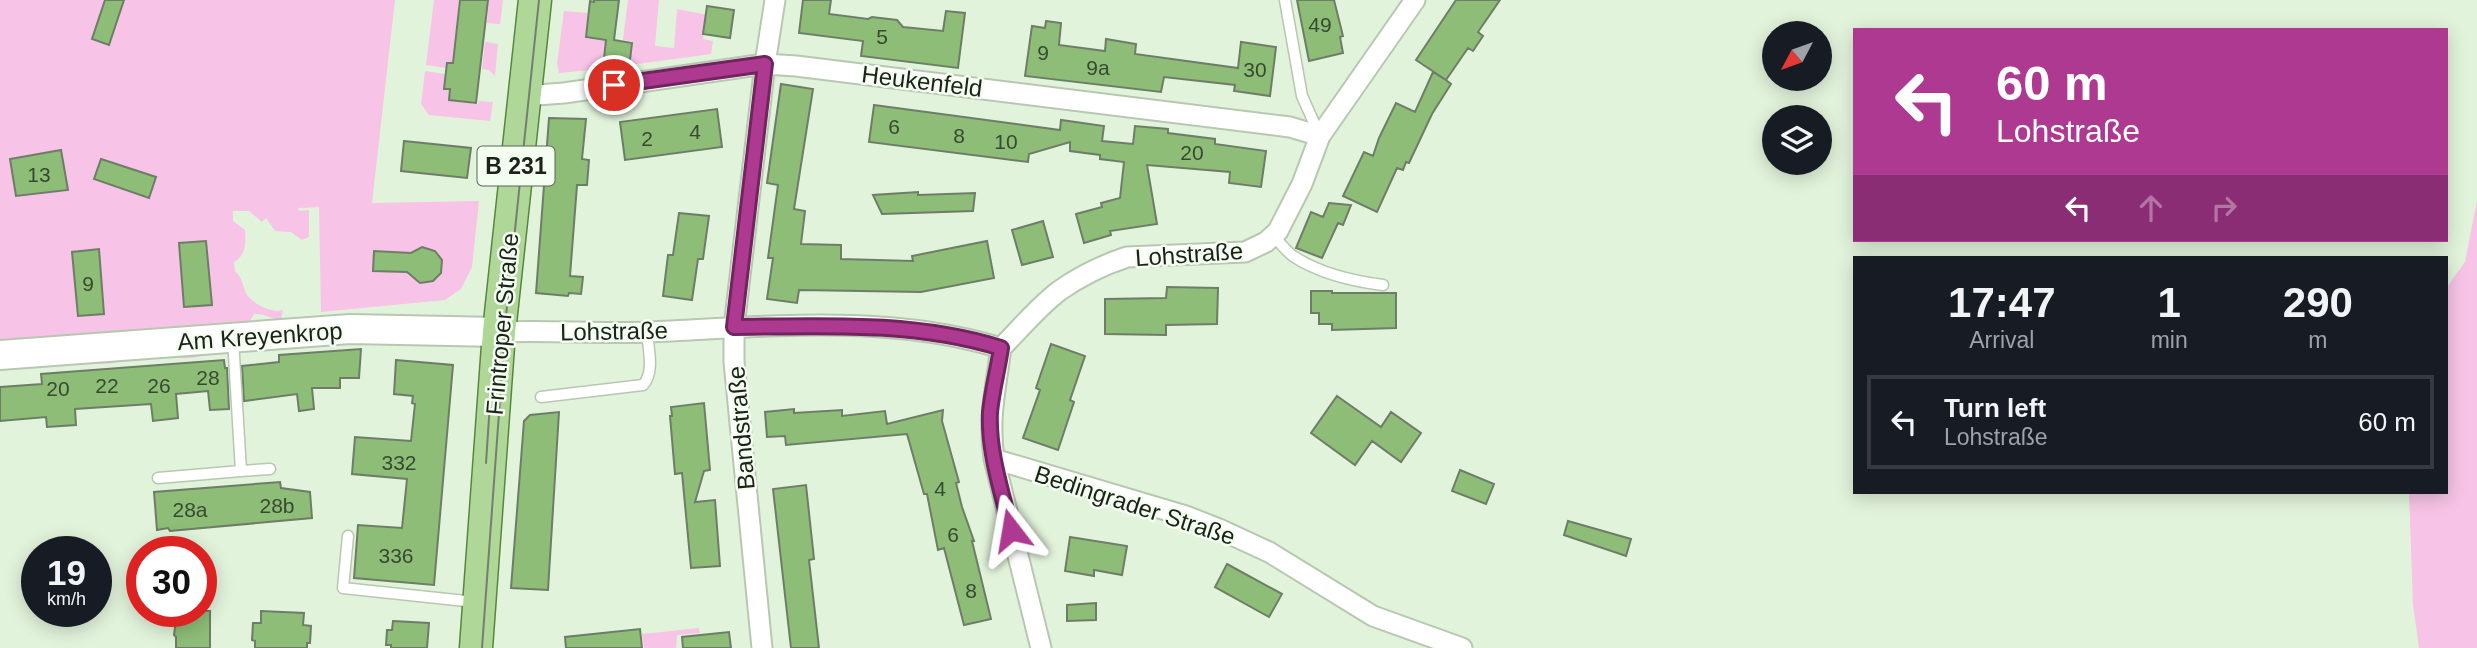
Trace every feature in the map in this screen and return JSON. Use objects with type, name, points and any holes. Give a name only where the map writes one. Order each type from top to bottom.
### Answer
[{"type":"main road","name":"Frintroper Straße","points":[[476,648],[510,332],[523,96],[535,0]]},
{"type":"main road","name":"Am Kreyenkrop","points":[[0,355],[350,329],[510,332]]},
{"type":"street","name":"Bandstraße","points":[[762,648],[734,362],[734,327],[775,0]]},
{"type":"street","name":"Lohstraße","points":[[510,332],[648,332],[734,327],[872,325],[932,332],[1001,348],[1057,293],[1109,263],[1127,257],[1245,252],[1256,249],[1274,236],[1290,210],[1321,136],[1415,0]]},
{"type":"street","name":"Heukenfeld","points":[[523,96],[564,93],[765,64],[1290,127],[1321,136]]},
{"type":"street","points":[[1001,348],[990,412],[990,433],[994,459],[1041,648]]},
{"type":"street","name":"Bedingrader Straße","points":[[994,459],[1186,516],[1219,529],[1269,552],[1373,616],[1462,648]]},
{"type":"lane","points":[[1285,0],[1302,96],[1321,136]]},
{"type":"lane","points":[[1274,236],[1292,256],[1322,270],[1349,281],[1383,285]]},
{"type":"lane","points":[[541,397],[643,385],[649,372],[648,332]]},
{"type":"lane","points":[[233,338],[241,471]]},
{"type":"lane","points":[[158,478],[270,469]]},
{"type":"lane","points":[[348,536],[343,588],[479,603]]},
{"type":"shaded area","points":[[0,0],[395,0],[372,203],[479,201],[472,267],[461,289],[445,300],[321,312],[319,207],[298,208],[299,211],[309,210],[309,237],[302,240],[291,232],[275,231],[266,218],[262,222],[249,211],[233,211],[233,221],[245,230],[245,244],[243,252],[234,262],[235,271],[251,299],[267,309],[283,310],[281,320],[254,314],[244,331],[238,332],[222,324],[216,327],[209,348],[196,358],[179,358],[174,352],[133,354],[113,363],[91,363],[88,360],[9,370],[0,368]]},
{"type":"shaded area","points":[[434,0],[459,0],[452,69],[426,65]]},
{"type":"shaded area","points":[[489,0],[503,0],[500,24],[487,23]]},
{"type":"shaded area","points":[[628,0],[659,0],[655,46],[674,48],[677,9],[708,15],[703,39],[713,41],[711,54],[630,65],[632,41],[623,40]]},
{"type":"shaded area","points":[[564,11],[588,13],[585,36],[607,38],[600,69],[559,73],[557,64]]},
{"type":"shaded area","points":[[485,42],[498,44],[495,76],[489,70],[482,69]]},
{"type":"shaded area","points":[[425,71],[451,75],[449,101],[478,104],[479,101],[493,102],[490,121],[429,115],[421,104]]},
{"type":"shaded area","points":[[2477,201],[2477,648],[2419,648],[2413,605],[2409,494],[2448,494],[2448,286],[2465,262]]},
{"type":"shaded area","points":[[699,628],[700,633],[677,635],[676,648],[644,648],[642,634]]},
{"type":"building","points":[[105,0],[124,0],[109,45],[92,39]]},
{"type":"building","points":[[460,0],[488,0],[476,103],[449,100],[450,89],[444,89],[447,63],[453,63]]},
{"type":"building","points":[[619,0],[614,40],[632,43],[630,60],[604,58],[606,40],[586,37],[590,1]]},
{"type":"building","points":[[803,0],[831,0],[829,14],[897,20],[903,27],[943,31],[946,11],[965,13],[958,68],[861,56],[863,41],[799,33]]},
{"type":"building","points":[[1297,0],[1334,0],[1343,36],[1340,37],[1343,53],[1309,61]]},
{"type":"building","points":[[1456,0],[1500,0],[1478,32],[1483,36],[1473,51],[1468,48],[1446,80],[1416,60]]},
{"type":"building","points":[[707,6],[734,10],[730,38],[703,34]]},
{"type":"building","points":[[1046,21],[1061,23],[1059,45],[1105,51],[1106,39],[1136,44],[1135,54],[1238,68],[1241,42],[1276,47],[1270,96],[1234,91],[1235,85],[1164,77],[1161,92],[1025,76],[1032,26],[1045,28]]},
{"type":"building","points":[[1433,72],[1451,84],[1432,114],[1409,163],[1406,162],[1403,170],[1397,168],[1377,212],[1343,196],[1364,152],[1373,156],[1396,103],[1415,112]]},
{"type":"building","points":[[781,84],[813,89],[794,209],[805,211],[801,244],[841,245],[841,259],[913,261],[912,256],[987,241],[994,278],[921,292],[799,290],[797,303],[767,299],[773,258],[768,258],[778,185],[767,183]]},
{"type":"building","points":[[874,105],[1060,130],[1061,120],[1104,126],[1102,141],[1133,144],[1135,126],[1168,129],[1168,133],[1215,139],[1215,144],[1266,151],[1261,187],[1229,183],[1230,172],[1147,165],[1157,224],[1110,231],[1111,235],[1084,243],[1076,214],[1102,207],[1101,203],[1120,198],[1124,162],[1070,151],[1070,142],[1029,154],[1028,162],[869,142]]},
{"type":"building","points":[[717,109],[722,147],[625,160],[620,122]]},
{"type":"building","points":[[549,118],[586,119],[582,159],[589,160],[587,185],[577,185],[570,276],[583,277],[581,294],[569,293],[568,296],[536,293]]},
{"type":"building","points":[[404,141],[471,148],[467,178],[401,171]]},
{"type":"building","points":[[61,150],[68,190],[16,196],[10,159]]},
{"type":"building","points":[[101,159],[156,177],[149,198],[94,179]]},
{"type":"building","points":[[918,192],[918,195],[975,193],[973,211],[882,214],[873,195]]},
{"type":"building","points":[[1329,203],[1351,205],[1343,225],[1338,223],[1322,258],[1296,248],[1311,212],[1323,217]]},
{"type":"building","points":[[679,213],[709,216],[703,259],[698,259],[692,300],[663,296],[668,255],[673,255]]},
{"type":"building","points":[[1043,221],[1053,257],[1022,265],[1012,230]]},
{"type":"building","points":[[206,241],[212,305],[184,307],[179,243]]},
{"type":"building","points":[[422,247],[435,251],[442,260],[441,273],[433,281],[420,283],[407,272],[373,271],[374,251],[411,253]]},
{"type":"building","points":[[99,249],[104,314],[78,316],[72,252]]},
{"type":"building","points":[[1167,287],[1218,288],[1217,324],[1166,325],[1166,335],[1105,334],[1105,299],[1166,298]]},
{"type":"building","points":[[1311,291],[1396,293],[1396,328],[1332,330],[1332,324],[1319,324],[1319,313],[1311,313]]},
{"type":"building","points":[[1051,344],[1085,356],[1070,400],[1074,402],[1058,450],[1023,438],[1040,390],[1036,388]]},
{"type":"building","points":[[361,349],[359,378],[340,378],[340,388],[312,388],[314,409],[299,411],[297,394],[244,401],[242,366],[279,362],[279,355]]},
{"type":"building","points":[[224,360],[227,368],[229,409],[210,410],[208,391],[176,394],[178,418],[153,421],[151,404],[75,409],[76,425],[47,427],[46,417],[0,421],[0,387],[42,384],[41,374]]},
{"type":"building","points":[[396,360],[453,365],[434,585],[354,578],[358,525],[402,528],[407,479],[352,474],[355,437],[411,441],[415,404],[412,403],[413,396],[394,394]]},
{"type":"building","points":[[1337,396],[1381,427],[1391,412],[1421,433],[1401,462],[1372,441],[1355,465],[1311,433]]},
{"type":"building","points":[[704,403],[710,470],[704,471],[695,502],[715,500],[720,566],[691,568],[682,473],[675,474],[670,416],[671,407]]},
{"type":"building","points":[[794,409],[794,413],[842,410],[842,416],[885,411],[887,424],[943,410],[942,421],[959,482],[956,483],[974,541],[991,619],[964,625],[944,548],[938,550],[927,494],[924,494],[907,434],[786,445],[785,436],[767,437],[765,412]]},
{"type":"building","points":[[559,412],[548,590],[511,588],[524,421],[530,415]]},
{"type":"building","points":[[1460,470],[1494,484],[1486,504],[1452,491]]},
{"type":"building","points":[[280,482],[281,488],[310,492],[312,518],[157,530],[154,492]]},
{"type":"building","points":[[806,485],[814,559],[809,560],[819,648],[791,648],[773,489]]},
{"type":"building","points":[[1568,521],[1631,539],[1626,556],[1564,535]]},
{"type":"building","points":[[1070,537],[1127,546],[1122,575],[1094,570],[1094,576],[1065,571]]},
{"type":"building","points":[[1227,564],[1282,594],[1269,617],[1215,587]]},
{"type":"building","points":[[1096,603],[1096,620],[1067,621],[1067,605]]},
{"type":"building","points":[[261,611],[304,613],[303,625],[311,626],[307,648],[255,648],[255,641],[252,640],[253,623],[261,623]]},
{"type":"building","points":[[393,621],[429,623],[427,648],[391,648],[391,645],[386,645],[387,630],[392,630]]},
{"type":"building","points":[[175,627],[210,627],[210,648],[176,648]]},
{"type":"building","points":[[640,629],[642,648],[566,648],[565,637]]},
{"type":"building","points":[[729,632],[731,648],[683,648],[682,637]]},
{"type":"tram line","points":[[482,648],[506,316],[539,0]]},
{"type":"tram line","points":[[486,463],[492,373]]},
{"type":"route","points":[[614,85],[765,64],[734,327],[872,325],[932,332],[1001,348],[990,412],[990,433],[1011,530]]}]
